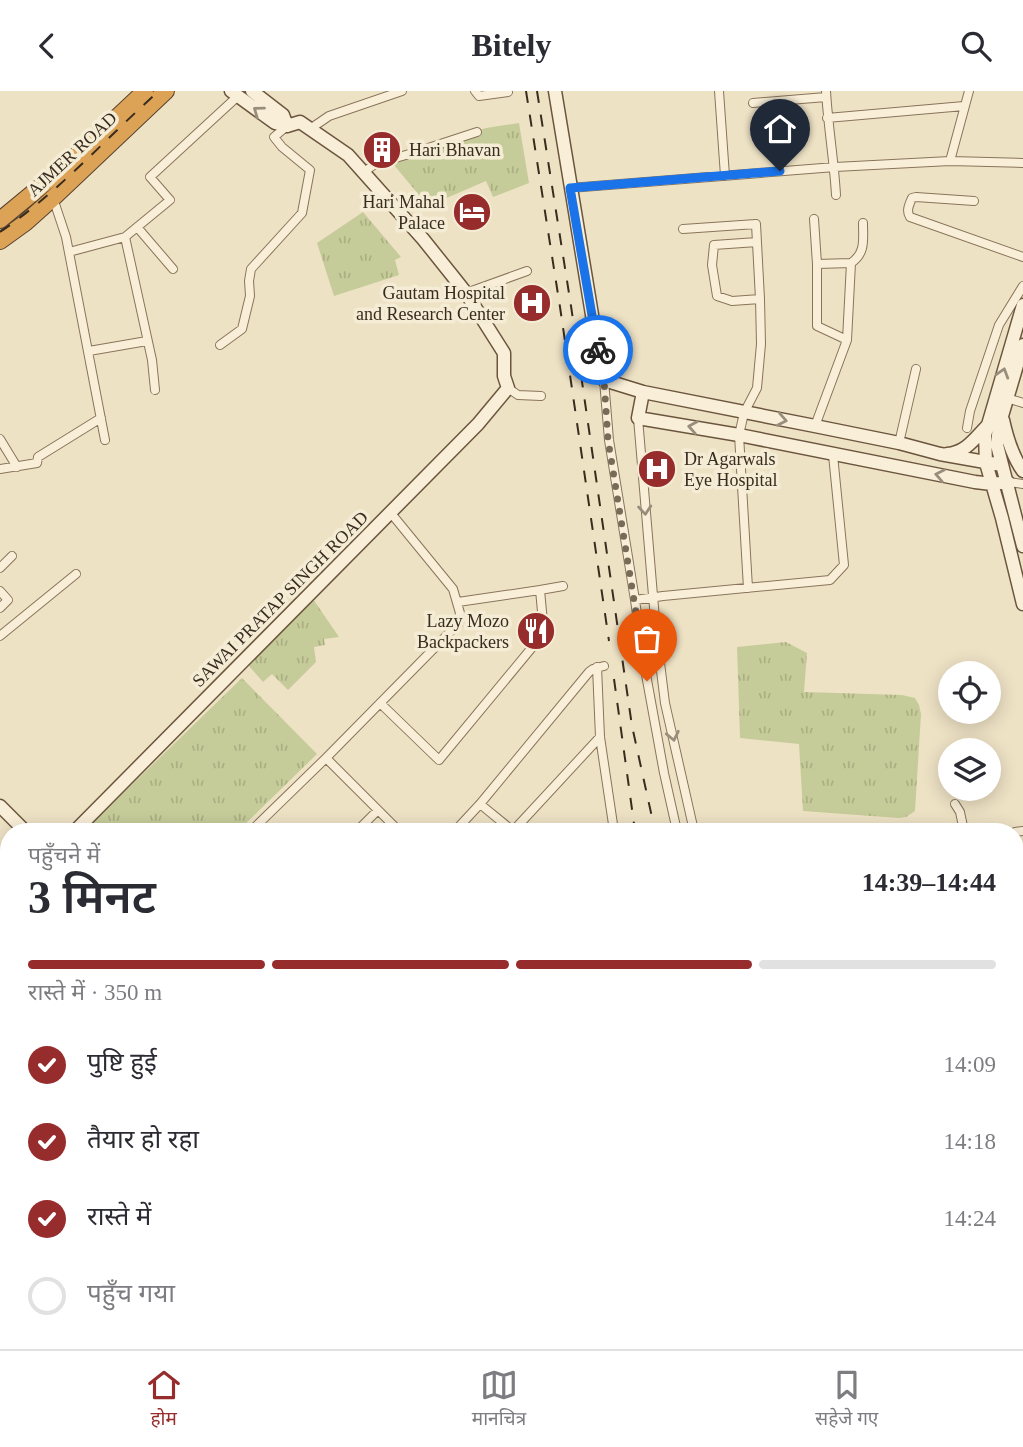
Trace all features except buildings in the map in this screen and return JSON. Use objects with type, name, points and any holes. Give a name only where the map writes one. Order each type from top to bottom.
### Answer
[{"type":"highway","name":"AJMER ROAD","points":[[0,213],[50,174],[137,91]]},
{"type":"highway","points":[[0,220],[62,169],[145,91]]},
{"type":"highway","name":"AJMER ROAD","points":[[0,241],[53,198],[164,91]]},
{"type":"highway","points":[[0,235],[61,186],[164,91]]},
{"type":"street","points":[[254,91],[283,115],[287,126]]},
{"type":"street","points":[[475,91],[479,96],[508,92]]},
{"type":"street","points":[[555,91],[598,351],[597,359],[604,380],[608,440],[643,658],[675,823]]},
{"type":"street","points":[[719,91],[725,176]]},
{"type":"street","points":[[950,161],[969,91]]},
{"type":"street","points":[[310,129],[329,116],[399,92]]},
{"type":"street","points":[[69,252],[125,237],[170,200],[150,177],[234,93],[275,123],[287,126]]},
{"type":"street","points":[[753,103],[826,94],[836,195]]},
{"type":"street","points":[[827,118],[964,106]]},
{"type":"street","points":[[220,345],[242,329],[250,296],[251,269],[302,213],[310,170],[274,138],[287,126],[300,122],[348,155],[424,239],[466,293],[504,353],[504,376],[508,389],[518,395],[541,396]]},
{"type":"street","points":[[364,171],[375,164],[477,132]]},
{"type":"street","points":[[570,188],[835,167],[950,161],[1023,163]]},
{"type":"street","points":[[974,201],[916,197],[912,198],[908,214],[1023,257]]},
{"type":"street","points":[[53,198],[69,252],[106,440]]},
{"type":"street","points":[[814,219],[817,326],[847,339]]},
{"type":"street","points":[[817,264],[851,263],[859,258],[864,248],[863,223]]},
{"type":"street","points":[[683,229],[756,224],[761,344],[757,388],[744,413],[739,435],[748,588]]},
{"type":"street","points":[[137,227],[173,269]]},
{"type":"street","points":[[125,237],[155,390]]},
{"type":"street","points":[[757,242],[714,245],[712,265],[717,296],[732,301],[760,299]]},
{"type":"street","points":[[815,426],[847,339],[851,263]]},
{"type":"street","points":[[466,293],[527,271]]},
{"type":"street","points":[[967,428],[970,411],[999,325],[1023,286]]},
{"type":"street","points":[[1023,307],[985,435],[986,463],[1023,604]]},
{"type":"street","points":[[89,351],[147,341]]},
{"type":"street","points":[[1023,345],[1002,417],[997,445],[1023,546]]},
{"type":"street","points":[[899,443],[916,369]]},
{"type":"street","points":[[604,380],[643,393],[899,443],[1023,472]]},
{"type":"street","name":"SAWAI PRATAP SINGH ROAD","points":[[83,823],[478,424],[508,389]]},
{"type":"street","points":[[643,393],[638,418],[652,599],[666,703],[692,823]]},
{"type":"street","points":[[1007,398],[1023,403]]},
{"type":"street","points":[[1002,417],[1008,442],[1023,472]]},
{"type":"street","points":[[0,469],[37,463],[38,457],[101,418]]},
{"type":"street","points":[[638,418],[739,435],[975,482],[1023,484]]},
{"type":"street","points":[[940,454],[958,453],[965,449],[988,425]]},
{"type":"street","points":[[0,439],[17,467]]},
{"type":"street","points":[[635,600],[830,580],[844,565],[833,455]]},
{"type":"street","points":[[259,823],[458,624],[460,613],[453,589],[390,512]]},
{"type":"street","points":[[0,569],[12,556]]},
{"type":"street","points":[[0,636],[76,574]]},
{"type":"street","points":[[457,602],[563,586]]},
{"type":"street","points":[[380,703],[439,760],[544,633],[540,590]]},
{"type":"street","points":[[0,591],[8,600],[0,608]]},
{"type":"street","points":[[461,823],[589,672],[600,666],[600,737],[613,823]]},
{"type":"street","points":[[520,823],[600,737]]},
{"type":"street","points":[[326,758],[391,823]]},
{"type":"street","points":[[480,803],[504,823]]},
{"type":"street","points":[[955,804],[962,823]]},
{"type":"street","points":[[0,806],[18,823]]},
{"type":"street","points":[[365,823],[378,810]]},
{"type":"green space","points":[[519,123],[529,183],[493,197],[486,181],[428,206],[389,159],[486,128]]},
{"type":"green space","points":[[363,212],[401,257],[395,260],[399,275],[334,296],[317,243]]},
{"type":"green space","points":[[313,599],[339,637],[324,639],[325,645],[314,647],[316,662],[288,690],[272,674],[263,682],[248,665]]},
{"type":"green space","points":[[786,642],[807,653],[804,692],[902,695],[915,698],[921,714],[915,811],[899,818],[803,811],[799,744],[740,738],[737,647]]},
{"type":"green space","points":[[242,678],[317,754],[246,823],[92,823]]},
{"type":"railway","points":[[0,232],[42,200],[159,91]]},
{"type":"railway","points":[[526,91],[609,641]]},
{"type":"railway","points":[[537,91],[632,726],[653,823]]},
{"type":"railway","points":[[614,679],[634,823]]},
{"type":"way so far","points":[[598,350],[600,374],[604,380],[608,440],[647,681]]},
{"type":"place","name":"Hari Bhavan","points":[[382,150]]},
{"type":"place","name":"Hari Mahal Palace","points":[[472,212]]},
{"type":"place","name":"Gautam Hospital and Research Center","points":[[532,303]]},
{"type":"place","name":"Dr Agarwals Eye Hospital","points":[[657,469]]},
{"type":"place","name":"Lazy Mozo Backpackers","points":[[536,631]]},
{"type":"route","points":[[598,350],[570,188],[780,171]]}]
